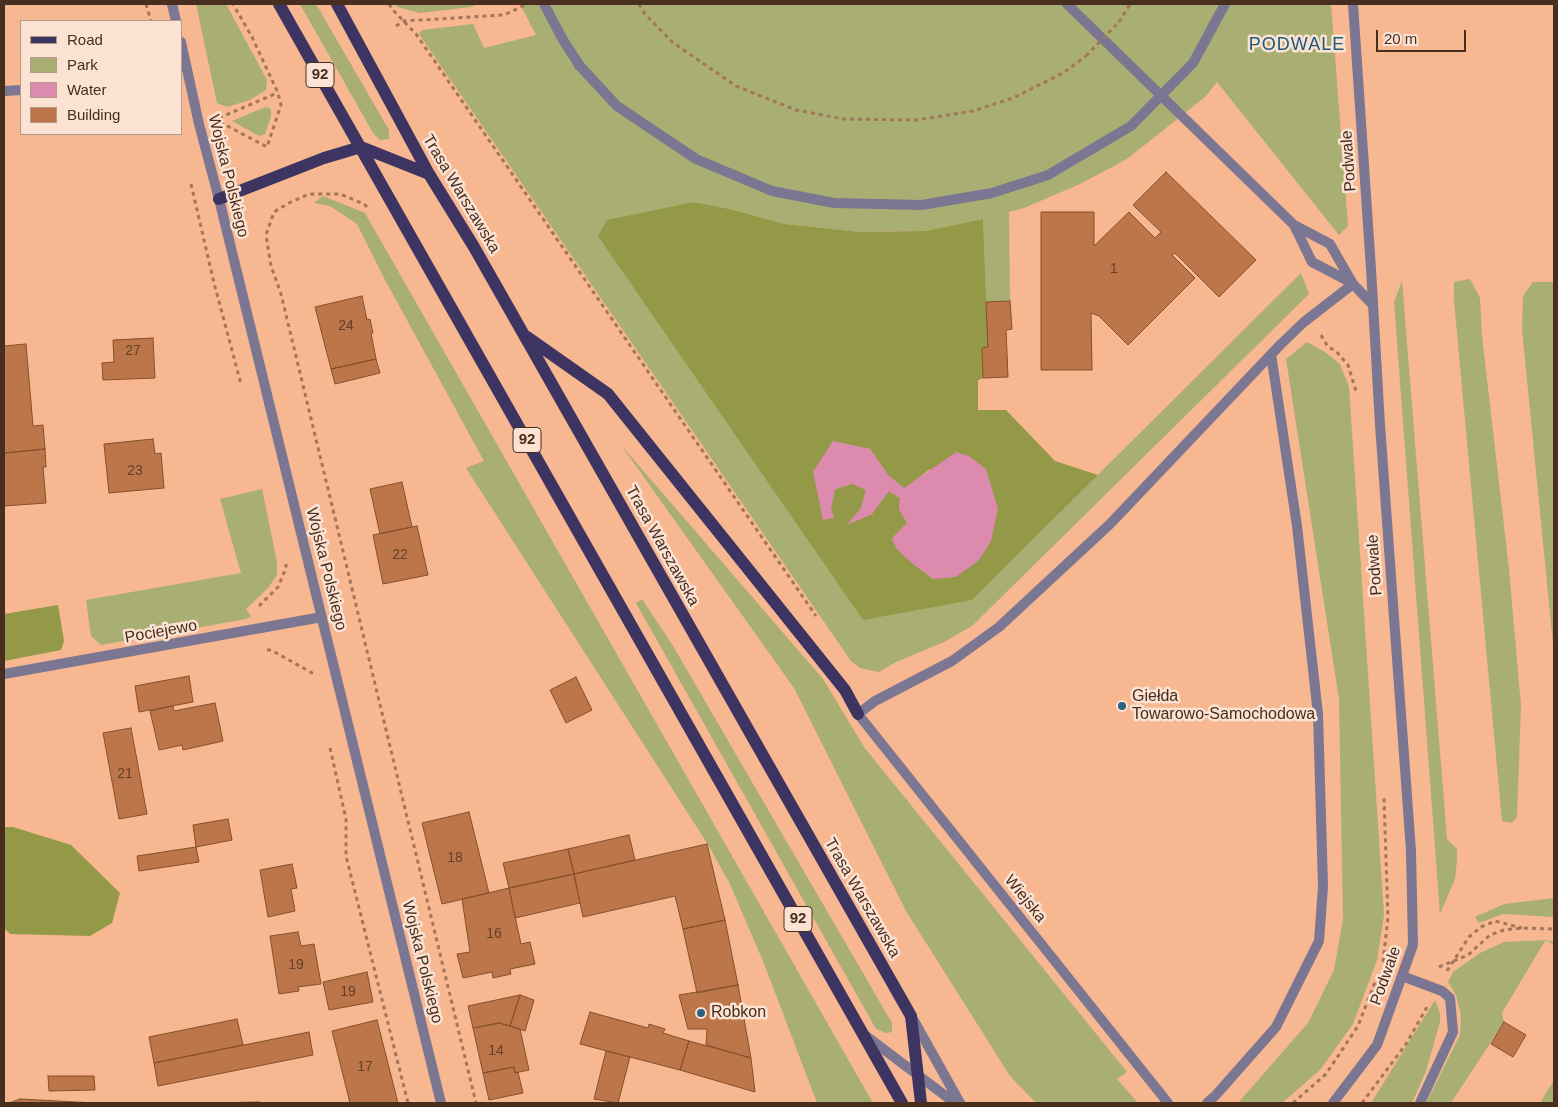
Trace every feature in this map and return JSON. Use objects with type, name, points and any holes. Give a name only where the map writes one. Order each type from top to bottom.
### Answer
[{"type":"main road","name":"92","points":[[280,4],[902,1103]]},
{"type":"main road","name":"Trasa Warszawska","points":[[337,4],[428,174],[474,247],[911,1016]]},
{"type":"main road","points":[[218,199],[324,158],[360,147],[428,174]]},
{"type":"main road","points":[[525,336],[608,394],[846,690],[858,714]]},
{"type":"main road","points":[[911,1016],[921,1103]]},
{"type":"street","points":[[172,4],[176,20]]},
{"type":"street","points":[[544,4],[579,65],[617,106],[696,159],[772,192],[834,202],[922,204],[992,193],[1048,175],[1131,126],[1193,63],[1225,4]]},
{"type":"street","points":[[1067,4],[1294,225],[1330,244],[1353,284],[1373,305]]},
{"type":"street","name":"Podwale","points":[[1333,1103],[1377,1045],[1413,945],[1411,851],[1380,425],[1353,4]]},
{"type":"street","name":"Wojska Polskiego","points":[[182,49],[185,71],[322,617],[441,1103]]},
{"type":"street","points":[[4,91],[20,90]]},
{"type":"street","points":[[1294,225],[1312,262],[1353,284]]},
{"type":"street","points":[[858,714],[874,701],[952,661],[999,627],[1110,524],[1271,354],[1310,318],[1353,284]]},
{"type":"street","points":[[1207,1103],[1276,1027],[1319,941],[1323,887],[1318,714],[1297,526],[1271,354]]},
{"type":"street","name":"Pociejewo","points":[[4,674],[322,617]]},
{"type":"street","name":"Wiejska","points":[[858,714],[1168,1103]]},
{"type":"street","points":[[1402,976],[1442,990],[1450,998],[1452,1032],[1420,1103]]},
{"type":"street","name":"Trasa Warszawska","points":[[911,1016],[960,1103]]},
{"type":"street","points":[[863,1034],[955,1103]]},
{"type":"path","points":[[146,4],[151,20]]},
{"type":"path","points":[[233,4],[252,37],[278,93],[281,105],[267,147],[216,120],[278,93]]},
{"type":"path","points":[[389,4],[416,34],[821,622]]},
{"type":"path","points":[[396,26],[404,21],[504,15],[529,4]]},
{"type":"path","points":[[639,4],[644,13],[672,42],[736,86],[796,110],[843,119],[916,120],[972,111],[1013,98],[1063,73],[1086,56],[1119,22],[1130,4]]},
{"type":"path","points":[[190,180],[214,283],[242,389]]},
{"type":"path","points":[[368,208],[364,204],[340,194],[308,194],[289,202],[274,212],[266,235],[271,266],[281,294],[476,1103]]},
{"type":"path","points":[[1310,318],[1328,347],[1336,351],[1348,365],[1356,394]]},
{"type":"path","points":[[252,610],[264,602],[278,587],[286,568],[285,559]]},
{"type":"path","points":[[259,651],[271,650],[314,674],[316,684]]},
{"type":"path","points":[[329,742],[346,819],[346,856],[408,1103]]},
{"type":"path","points":[[1293,1103],[1326,1074],[1358,1026],[1383,961],[1388,918],[1384,789]]},
{"type":"path","points":[[1522,928],[1554,929]]},
{"type":"green space","points":[[196,4],[226,4],[267,80],[266,90],[250,100],[227,107],[217,103]]},
{"type":"green space","points":[[300,4],[316,4],[389,130],[389,139],[380,140],[373,133]]},
{"type":"green space","points":[[395,4],[478,4],[471,7],[420,13],[397,7]]},
{"type":"green space","points":[[520,4],[1331,5],[1348,226],[1339,235],[1217,82],[1205,97],[1127,159],[1080,184],[1024,208],[1009,212],[1010,301],[986,302],[983,219],[925,231],[860,232],[785,224],[730,209],[694,202],[972,600],[1301,273],[1309,294],[972,626],[944,642],[896,662],[879,672],[860,668],[851,661],[419,34],[422,30],[473,24],[484,48],[536,35]]},
{"type":"green space","points":[[268,107],[271,110],[271,117],[265,134],[259,136],[232,121],[263,108]]},
{"type":"green space","points":[[323,196],[365,213],[873,1103],[817,1103],[765,966],[729,882],[707,843],[466,468],[484,461],[384,278],[357,224],[330,206],[314,203]]},
{"type":"green space","points":[[694,202],[730,209],[785,224],[860,232],[925,231],[983,219],[988,347],[982,348],[983,378],[978,380],[978,410],[1006,410],[1055,461],[1098,475],[972,600],[863,620],[598,236],[607,220]],"holes":[[[833,441],[870,449],[888,475],[904,489],[930,469],[933,579],[913,564],[897,548],[892,539],[907,523],[899,509],[900,498],[888,491],[872,514],[848,524],[861,508],[866,490],[852,483],[835,490],[831,508]]]},
{"type":"green space","points":[[1470,279],[1480,298],[1482,336],[1509,569],[1521,706],[1517,817],[1511,823],[1502,821],[1454,301],[1454,282]]},
{"type":"green space","points":[[1402,281],[1447,839],[1457,849],[1455,879],[1440,914],[1394,302]]},
{"type":"green space","points":[[1533,282],[1554,282],[1554,654],[1522,329],[1523,296]]},
{"type":"green space","points":[[1307,342],[1325,352],[1340,364],[1349,387],[1384,915],[1377,960],[1353,1024],[1320,1070],[1282,1103],[1238,1103],[1308,1023],[1334,970],[1343,919],[1339,699],[1286,359]]},
{"type":"green space","points":[[621,445],[823,679],[864,747],[1127,1072],[1117,1079],[1138,1103],[1036,1103],[1010,1076],[906,911],[794,688]]},
{"type":"green space","points":[[262,489],[277,562],[277,575],[268,588],[246,609],[251,616],[246,619],[101,645],[91,636],[86,600],[241,573],[220,499]]},
{"type":"green space","points":[[642,599],[673,646],[892,1023],[892,1032],[886,1033],[876,1029],[636,603]]},
{"type":"green space","points":[[58,605],[64,641],[61,650],[4,661],[4,614]]},
{"type":"green space","points":[[4,827],[13,827],[71,845],[120,893],[112,923],[90,936],[10,934],[4,928]]},
{"type":"green space","points":[[1554,898],[1554,917],[1503,914],[1479,923],[1475,917],[1504,904]]},
{"type":"green space","points":[[1546,940],[1502,1013],[1504,1022],[1451,1103],[1426,1103],[1460,1035],[1461,1015],[1456,995],[1448,982],[1453,972],[1480,953],[1504,942]]},
{"type":"green space","points":[[1435,1000],[1440,1013],[1440,1022],[1426,1071],[1412,1103],[1371,1103]]},
{"type":"green space","points":[[1554,1080],[1554,1103],[1540,1103]]},
{"type":"water","points":[[833,441],[870,449],[888,475],[904,488],[956,452],[969,456],[986,469],[998,509],[991,541],[979,560],[956,577],[933,579],[913,564],[896,548],[892,538],[907,523],[899,509],[900,498],[889,491],[872,514],[847,525],[861,508],[866,490],[852,484],[835,489],[831,508],[834,518],[823,520],[813,472]]},
{"type":"building","points":[[1166,172],[1256,260],[1219,297],[1175,253],[1172,255],[1195,278],[1128,345],[1099,316],[1091,313],[1092,370],[1041,370],[1041,212],[1094,212],[1094,246],[1129,212],[1155,238],[1161,232],[1133,205]]},
{"type":"building","points":[[362,296],[367,320],[370,319],[376,359],[331,369],[315,307]]},
{"type":"building","points":[[1010,301],[1012,329],[1006,330],[1008,377],[983,378],[982,348],[988,347],[986,302]]},
{"type":"building","points":[[153,338],[155,378],[103,380],[102,363],[114,362],[113,340]]},
{"type":"building","points":[[26,344],[33,426],[43,425],[45,449],[4,453],[4,346]]},
{"type":"building","points":[[376,359],[380,373],[335,384],[331,369]]},
{"type":"building","points":[[153,439],[155,454],[161,453],[164,488],[109,493],[104,444]]},
{"type":"building","points":[[45,449],[46,467],[43,467],[46,503],[4,506],[4,453]]},
{"type":"building","points":[[402,482],[412,527],[380,534],[370,489]]},
{"type":"building","points":[[417,526],[428,575],[383,584],[373,535]]},
{"type":"building","points":[[189,676],[193,702],[139,712],[135,686]]},
{"type":"building","points":[[576,677],[592,710],[566,723],[550,690]]},
{"type":"building","points":[[215,703],[223,741],[183,750],[182,745],[159,750],[150,711],[173,706],[174,711]]},
{"type":"building","points":[[131,728],[147,814],[119,819],[103,733]]},
{"type":"building","points":[[469,812],[489,893],[442,904],[422,823]]},
{"type":"building","points":[[228,819],[232,840],[196,847],[193,825]]},
{"type":"building","points":[[629,835],[635,860],[574,874],[568,849]]},
{"type":"building","points":[[707,844],[725,920],[683,929],[675,896],[583,917],[574,874]]},
{"type":"building","points":[[196,847],[199,862],[139,871],[137,856]]},
{"type":"building","points":[[568,849],[574,874],[509,888],[503,863]]},
{"type":"building","points":[[292,864],[297,888],[291,889],[295,911],[268,917],[260,870]]},
{"type":"building","points":[[574,874],[580,903],[515,918],[509,888]]},
{"type":"building","points":[[509,888],[521,944],[530,942],[535,964],[510,969],[511,974],[493,978],[492,972],[463,978],[457,954],[470,952],[462,899]]},
{"type":"building","points":[[725,920],[738,985],[697,993],[683,929]]},
{"type":"building","points":[[298,932],[301,946],[314,944],[321,984],[298,987],[299,991],[279,994],[270,936]]},
{"type":"building","points":[[367,972],[373,1002],[329,1010],[323,982]]},
{"type":"building","points":[[738,985],[751,1058],[706,1045],[707,1029],[688,1029],[679,995]]},
{"type":"building","points":[[520,995],[510,1026],[499,1023],[473,1028],[468,1006]]},
{"type":"building","points":[[520,995],[534,1000],[525,1031],[510,1026]]},
{"type":"building","points":[[590,1012],[648,1028],[649,1024],[665,1029],[663,1033],[689,1041],[680,1070],[580,1044]]},
{"type":"building","points":[[237,1019],[243,1045],[154,1063],[149,1037]]},
{"type":"building","points":[[377,1020],[398,1103],[350,1103],[332,1031]]},
{"type":"building","points":[[1504,1022],[1526,1035],[1513,1057],[1491,1044]]},
{"type":"building","points":[[499,1023],[520,1029],[529,1070],[515,1073],[514,1067],[483,1073],[473,1028]]},
{"type":"building","points":[[309,1032],[313,1055],[158,1086],[154,1063]]},
{"type":"building","points":[[689,1041],[751,1058],[755,1092],[680,1070]]},
{"type":"building","points":[[606,1051],[630,1057],[618,1103],[594,1099]]},
{"type":"building","points":[[514,1067],[515,1073],[518,1072],[523,1093],[489,1100],[483,1073]]},
{"type":"building","points":[[48,1076],[94,1076],[95,1090],[49,1091]]},
{"type":"building","points":[[20,1099],[95,1103],[9,1103]]},
{"type":"building","points":[[259,1102],[259,1103],[207,1103]]},
{"type":"place","name":"Giełda Towarowo-Samochodowa","points":[[1122,706]]},
{"type":"place","name":"Robkon","points":[[701,1013]]},
{"type":"district","name":"PODWALE","points":[[1297,45]]}]
